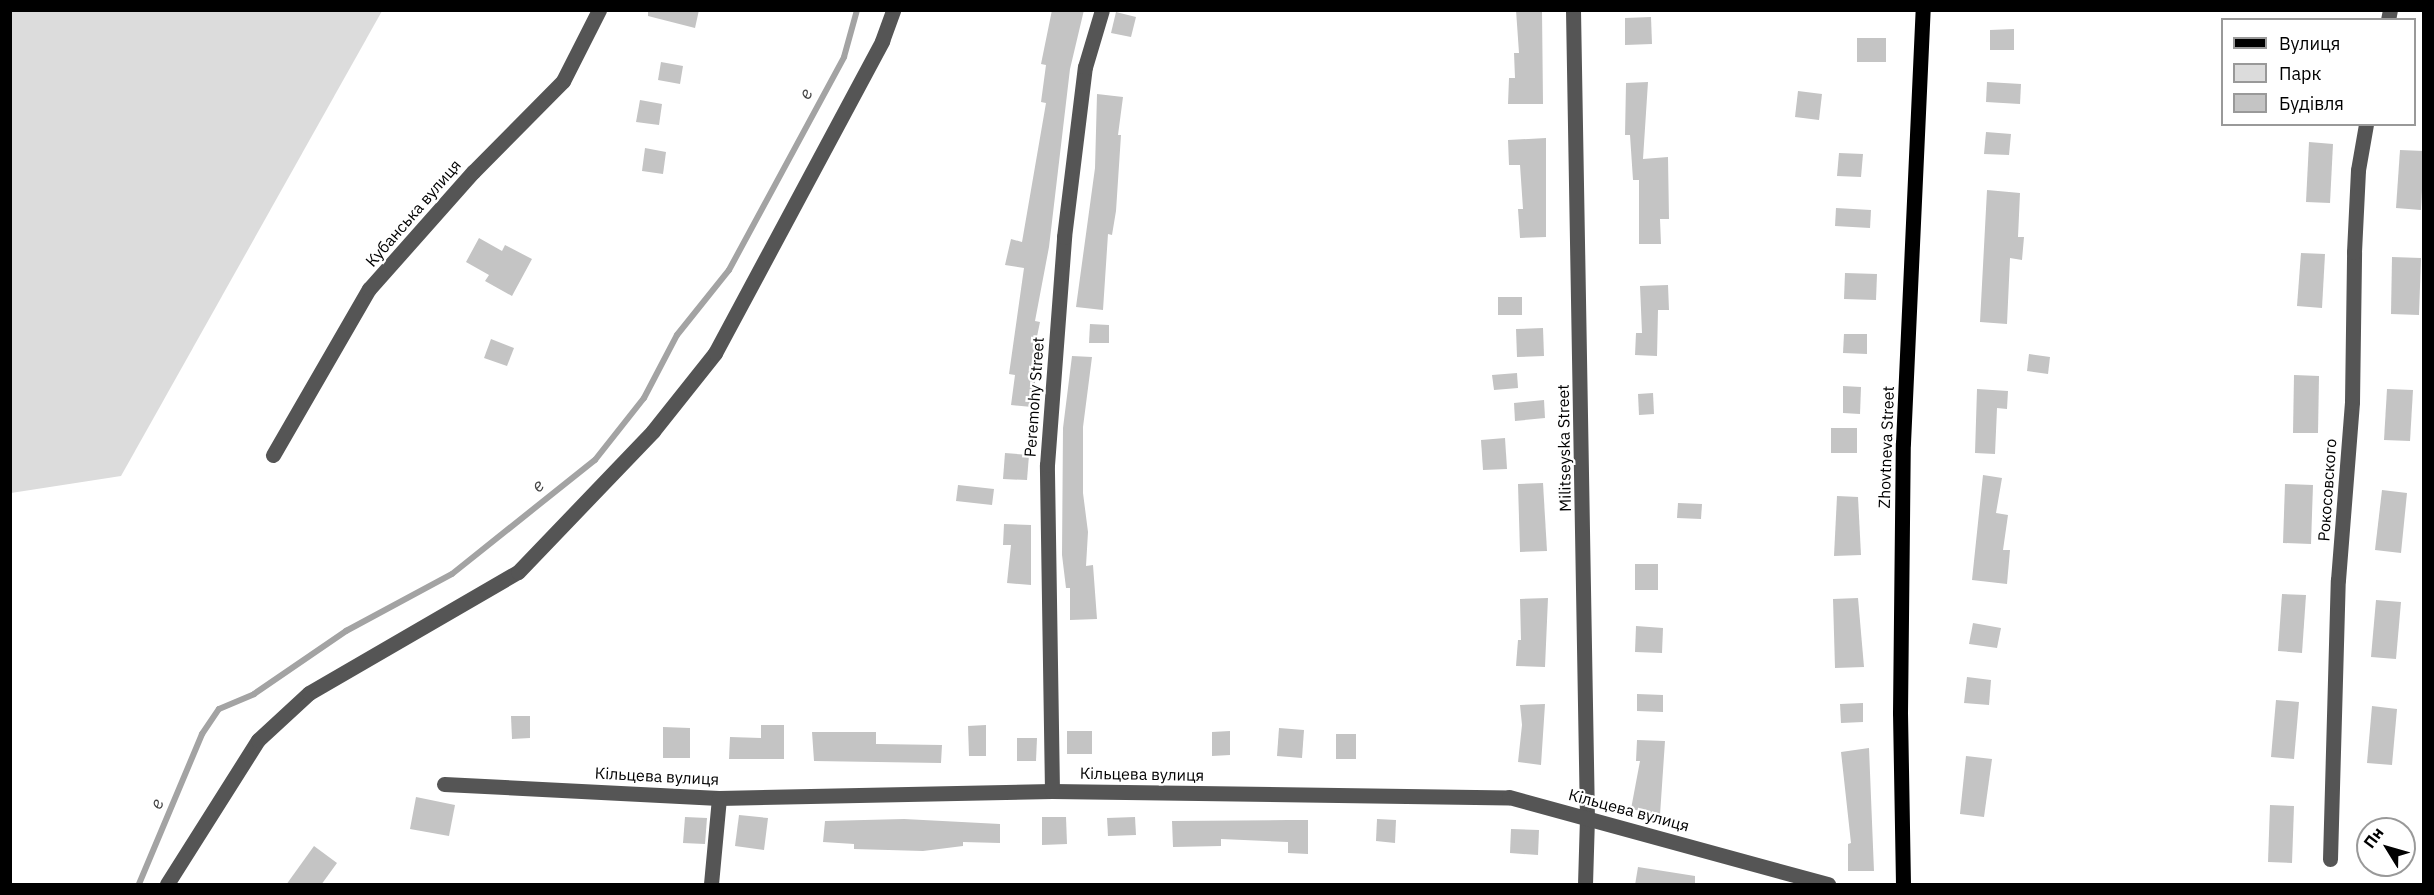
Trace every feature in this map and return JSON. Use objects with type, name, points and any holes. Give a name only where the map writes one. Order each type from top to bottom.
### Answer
[{"type":"main road","name":"Zhovtneva Street","points":[[1903,885],[1900,702],[1903,443],[1923,10]]},
{"type":"street","name":"Кубанська вулиця","points":[[273,455],[369,289],[472,171],[563,81],[599,10]]},
{"type":"street","points":[[167,885],[258,741],[309,693],[518,572],[653,431],[715,353],[882,41],[893,10]]},
{"type":"street","name":"Peremohy Street","points":[[1052,791],[1047,465],[1065,237],[1085,67],[1102,10]]},
{"type":"street","name":"Militseyska Street","points":[[1573,10],[1587,816],[1585,885]]},
{"type":"street","name":"Рокосовского","points":[[2330,859],[2338,580],[2352,402],[2354,252],[2358,170],[2366,126]]},
{"type":"street","name":"Кільцева вулиця","points":[[444,784],[719,798],[1052,791],[1509,797],[1587,816],[1828,885]]},
{"type":"street","points":[[711,885],[719,798]]},
{"type":"green space","points":[[11,10],[382,11],[121,476],[11,493]]},
{"type":"building","points":[[648,10],[699,10],[695,28],[648,16]]},
{"type":"building","points":[[1052,10],[1084,10],[1070,69],[1049,247],[1035,321],[1040,322],[1033,356],[1038,357],[1032,407],[1011,405],[1015,375],[1009,374],[1024,268],[1005,265],[1011,239],[1022,242],[1046,103],[1041,102],[1046,65],[1041,64]]},
{"type":"building","points":[[1516,10],[1542,10],[1543,104],[1508,104],[1509,78],[1515,78],[1514,53],[1519,53]]},
{"type":"building","points":[[1116,12],[1136,17],[1131,37],[1111,33]]},
{"type":"building","points":[[1651,17],[1652,44],[1625,45],[1625,18]]},
{"type":"building","points":[[2014,29],[2014,50],[1990,50],[1990,30]]},
{"type":"building","points":[[1857,38],[1886,38],[1886,62],[1857,62]]},
{"type":"building","points":[[661,62],[683,66],[680,84],[658,80]]},
{"type":"building","points":[[1648,82],[1643,159],[1668,157],[1669,219],[1660,219],[1661,244],[1639,244],[1639,180],[1633,180],[1630,135],[1625,135],[1626,83]]},
{"type":"building","points":[[1987,82],[2021,84],[2020,104],[1986,102]]},
{"type":"building","points":[[1798,91],[1822,94],[1819,120],[1795,117]]},
{"type":"building","points":[[1097,94],[1123,97],[1118,135],[1121,135],[1116,211],[1112,235],[1108,234],[1103,310],[1076,307],[1095,168]]},
{"type":"building","points":[[640,100],[662,104],[659,125],[636,122]]},
{"type":"building","points":[[1986,132],[2011,134],[2009,155],[1984,154]]},
{"type":"building","points":[[1546,138],[1546,237],[1520,238],[1518,209],[1523,209],[1520,165],[1509,165],[1508,140]]},
{"type":"building","points":[[2309,142],[2333,144],[2330,203],[2306,202]]},
{"type":"building","points":[[645,148],[666,152],[663,174],[642,171]]},
{"type":"building","points":[[2400,150],[2424,151],[2421,210],[2396,208]]},
{"type":"building","points":[[1839,153],[1863,154],[1861,177],[1837,176]]},
{"type":"building","points":[[1987,190],[2020,193],[2018,237],[2024,237],[2022,260],[2010,258],[2007,324],[1980,322]]},
{"type":"building","points":[[1836,208],[1871,210],[1870,228],[1835,226]]},
{"type":"building","points":[[479,238],[502,251],[505,245],[532,259],[512,296],[485,281],[489,275],[466,262]]},
{"type":"building","points":[[2301,253],[2325,254],[2322,308],[2297,306]]},
{"type":"building","points":[[2392,257],[2421,258],[2419,315],[2391,314]]},
{"type":"building","points":[[1845,273],[1877,274],[1876,300],[1844,299]]},
{"type":"building","points":[[1668,285],[1669,310],[1658,310],[1657,356],[1635,355],[1636,333],[1642,333],[1640,286]]},
{"type":"building","points":[[1498,297],[1522,297],[1522,315],[1498,315]]},
{"type":"building","points":[[1090,324],[1109,325],[1109,343],[1089,343]]},
{"type":"building","points":[[1543,328],[1544,356],[1517,357],[1516,329]]},
{"type":"building","points":[[1844,334],[1867,334],[1867,354],[1843,353]]},
{"type":"building","points":[[491,339],[514,348],[507,366],[484,358]]},
{"type":"building","points":[[2029,354],[2050,357],[2048,374],[2027,371]]},
{"type":"building","points":[[1072,356],[1092,357],[1083,427],[1083,493],[1088,532],[1086,566],[1093,565],[1097,619],[1070,620],[1070,588],[1066,588],[1062,555],[1063,428]]},
{"type":"building","points":[[1517,373],[1518,388],[1494,390],[1492,375]]},
{"type":"building","points":[[2294,375],[2319,376],[2318,433],[2293,433]]},
{"type":"building","points":[[1843,386],[1861,387],[1860,414],[1843,413]]},
{"type":"building","points":[[1977,389],[2008,391],[2007,409],[1997,408],[1995,454],[1975,453]]},
{"type":"building","points":[[2387,389],[2413,390],[2410,441],[2384,440]]},
{"type":"building","points":[[1653,393],[1654,414],[1639,415],[1638,394]]},
{"type":"building","points":[[1544,400],[1545,418],[1515,421],[1514,403]]},
{"type":"building","points":[[1831,428],[1857,428],[1857,453],[1831,453]]},
{"type":"building","points":[[1505,438],[1507,469],[1483,470],[1481,440]]},
{"type":"building","points":[[1005,453],[1029,455],[1027,480],[1003,479]]},
{"type":"building","points":[[1983,475],[2002,478],[1996,513],[2008,515],[2003,550],[2010,550],[2007,584],[1972,580]]},
{"type":"building","points":[[1543,483],[1547,551],[1520,552],[1518,484]]},
{"type":"building","points":[[2285,484],[2313,485],[2311,544],[2283,543]]},
{"type":"building","points":[[958,485],[994,489],[992,505],[956,501]]},
{"type":"building","points":[[2382,490],[2407,493],[2401,553],[2375,550]]},
{"type":"building","points":[[1837,496],[1858,497],[1861,555],[1834,556]]},
{"type":"building","points":[[1678,503],[1702,504],[1701,519],[1677,518]]},
{"type":"building","points":[[1004,524],[1031,525],[1031,585],[1007,583],[1011,545],[1003,545]]},
{"type":"building","points":[[1635,564],[1658,564],[1658,590],[1635,590]]},
{"type":"building","points":[[2282,594],[2306,595],[2302,653],[2278,651]]},
{"type":"building","points":[[1548,598],[1545,667],[1516,666],[1518,640],[1521,640],[1520,599]]},
{"type":"building","points":[[1858,598],[1864,667],[1835,668],[1833,599]]},
{"type":"building","points":[[2376,600],[2401,602],[2396,659],[2371,657]]},
{"type":"building","points":[[1973,623],[2001,628],[1997,648],[1969,644]]},
{"type":"building","points":[[1636,626],[1663,628],[1662,653],[1635,652]]},
{"type":"building","points":[[1967,677],[1991,680],[1989,705],[1964,703]]},
{"type":"building","points":[[1637,694],[1663,695],[1663,712],[1637,711]]},
{"type":"building","points":[[2276,700],[2299,702],[2294,759],[2271,757]]},
{"type":"building","points":[[1863,703],[1863,722],[1841,723],[1840,704]]},
{"type":"building","points":[[1545,704],[1541,765],[1518,762],[1522,725],[1520,705]]},
{"type":"building","points":[[2372,706],[2397,709],[2392,765],[2367,763]]},
{"type":"building","points":[[511,716],[530,716],[530,738],[512,739]]},
{"type":"building","points":[[761,725],[784,725],[784,759],[729,759],[730,737],[761,738]]},
{"type":"building","points":[[986,725],[986,756],[969,756],[968,726]]},
{"type":"building","points":[[663,727],[690,728],[690,758],[663,758]]},
{"type":"building","points":[[1279,728],[1304,730],[1302,758],[1277,756]]},
{"type":"building","points":[[1067,731],[1092,731],[1092,754],[1067,754]]},
{"type":"building","points":[[1230,731],[1230,755],[1212,756],[1212,732]]},
{"type":"building","points":[[812,732],[876,732],[876,744],[942,745],[941,763],[814,761]]},
{"type":"building","points":[[1336,734],[1356,734],[1356,759],[1336,759]]},
{"type":"building","points":[[1017,738],[1037,738],[1036,761],[1017,761]]},
{"type":"building","points":[[1637,740],[1665,741],[1660,815],[1631,809],[1640,761],[1636,761]]},
{"type":"building","points":[[1869,748],[1874,871],[1848,871],[1848,844],[1851,843],[1841,752]]},
{"type":"building","points":[[1966,756],[1992,759],[1984,817],[1960,814]]},
{"type":"building","points":[[416,797],[455,805],[449,836],[410,829]]},
{"type":"building","points":[[2270,805],[2294,806],[2292,863],[2268,862]]},
{"type":"building","points":[[739,815],[768,818],[764,850],[735,846]]},
{"type":"building","points":[[685,817],[707,818],[705,844],[683,843]]},
{"type":"building","points":[[1042,817],[1066,817],[1067,844],[1042,845]]},
{"type":"building","points":[[1135,817],[1136,835],[1108,836],[1107,818]]},
{"type":"building","points":[[904,819],[1000,824],[1000,843],[963,842],[963,846],[923,851],[854,849],[854,844],[823,842],[825,821]]},
{"type":"building","points":[[1377,819],[1396,820],[1395,843],[1376,841]]},
{"type":"building","points":[[1308,820],[1308,854],[1288,853],[1288,842],[1221,839],[1221,846],[1173,847],[1172,821]]},
{"type":"building","points":[[1511,829],[1539,830],[1538,855],[1510,853]]},
{"type":"building","points":[[314,846],[337,863],[321,885],[286,885]]},
{"type":"building","points":[[1638,867],[1695,876],[1695,885],[1635,885]]},
{"type":"waterway","name":"e","points":[[139,884],[202,734],[219,709],[254,694],[346,631],[452,574],[595,460],[644,398],[677,335],[729,270],[844,57],[857,10]]}]
